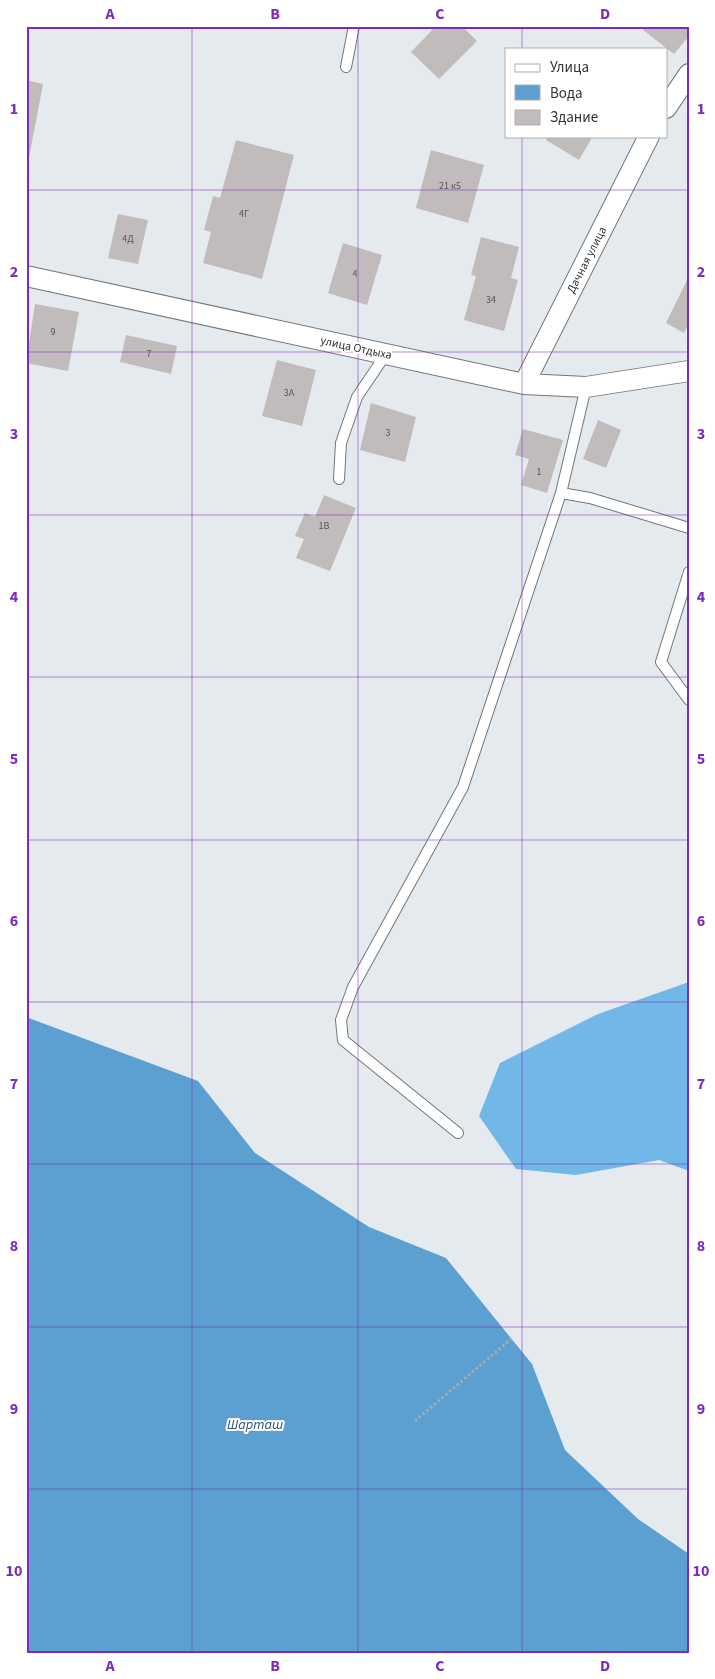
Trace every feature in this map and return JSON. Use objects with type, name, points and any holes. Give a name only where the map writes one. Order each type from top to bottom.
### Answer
[{"type":"street","points":[[668,105],[689,74]]},
{"type":"street","name":"Дачная улица","points":[[524,384],[648,138]]},
{"type":"street","name":"улица Отдыха","points":[[27,280],[524,384],[586,387],[689,371]]},
{"type":"lane","points":[[346,67],[354,26]]},
{"type":"lane","points":[[338,479],[341,443],[357,397],[386,354]]},
{"type":"lane","points":[[458,1134],[343,1040],[341,1020],[353,987],[463,787],[561,493],[586,387]]},
{"type":"lane","points":[[561,493],[590,498],[689,528]]},
{"type":"lane","points":[[689,572],[661,662],[689,700]]},
{"type":"path","points":[[415,1420],[511,1338]]},
{"type":"shaded area","points":[[689,982],[689,1171],[659,1160],[576,1175],[516,1169],[479,1116],[500,1063],[598,1014]]},
{"type":"water","name":"Шарташ","points":[[26,1017],[198,1081],[255,1153],[369,1227],[446,1258],[532,1364],[565,1450],[638,1519],[689,1554],[689,1653],[26,1653]]},
{"type":"building","points":[[436,26],[462,26],[477,41],[439,79],[411,52]]},
{"type":"building","points":[[645,26],[689,26],[689,36],[674,54],[643,30]]},
{"type":"building","points":[[26,80],[43,84],[27,168],[26,168]]},
{"type":"building","points":[[547,138],[592,138],[579,160],[546,140]]},
{"type":"building","points":[[236,140],[294,155],[262,279],[203,263],[211,232],[204,230],[213,196],[220,198]]},
{"type":"building","points":[[431,150],[484,165],[468,223],[416,208]]},
{"type":"building","points":[[118,214],[148,220],[138,264],[108,258]]},
{"type":"building","points":[[481,237],[519,247],[511,278],[518,280],[504,331],[464,320],[476,276],[471,275]]},
{"type":"building","points":[[343,243],[382,255],[367,305],[328,293]]},
{"type":"building","points":[[689,276],[689,323],[684,333],[666,323]]},
{"type":"building","points":[[35,304],[79,312],[68,371],[26,363]]},
{"type":"building","points":[[126,335],[177,346],[171,374],[120,362]]},
{"type":"building","points":[[277,360],[316,370],[302,426],[262,416]]},
{"type":"building","points":[[371,403],[416,417],[405,462],[360,450]]},
{"type":"building","points":[[598,420],[621,430],[606,468],[583,459]]},
{"type":"building","points":[[523,429],[563,440],[547,493],[521,485],[529,459],[515,455]]},
{"type":"building","points":[[324,495],[356,508],[330,571],[296,558],[304,539],[295,536],[305,513],[315,517]]}]
